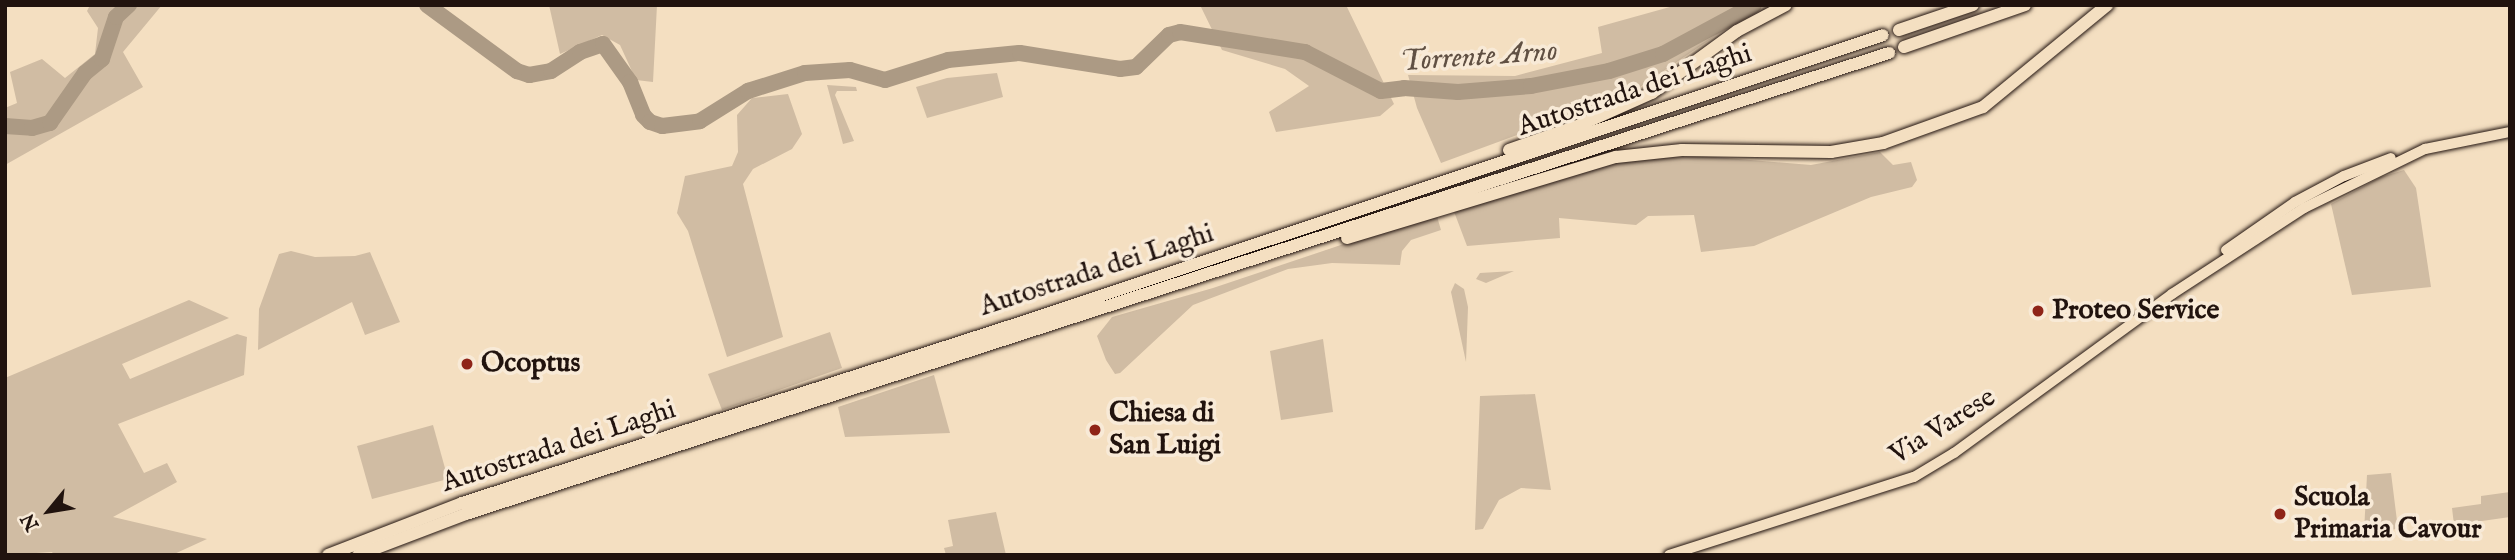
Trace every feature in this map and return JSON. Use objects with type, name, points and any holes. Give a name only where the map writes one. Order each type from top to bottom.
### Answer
[{"type":"highway","points":[[1342,215],[1405,186],[1617,110],[1652,93],[1737,31],[1786,5]]},
{"type":"highway","points":[[1899,30],[1973,5]]},
{"type":"highway","points":[[1904,47],[2025,5]]},
{"type":"highway","points":[[1182,283],[1238,272],[1616,157],[1682,150],[1831,152],[1883,143],[1983,107],[2106,5]]},
{"type":"highway","name":"Autostrada dei Laghi","points":[[328,555],[462,503],[1883,35]]},
{"type":"highway","name":"Autostrada dei Laghi","points":[[358,555],[466,514],[1889,52]]},
{"type":"main road","name":"Via Varese","points":[[1669,555],[1892,486],[1920,474],[1954,453],[2172,294],[2296,212],[2418,152],[2510,132]]},
{"type":"shaded area","points":[[90,5],[162,5],[123,52],[143,87],[5,165],[5,108],[17,103],[10,72],[42,59],[65,78],[95,54],[98,28],[87,11]]},
{"type":"shaded area","points":[[549,5],[657,5],[653,82],[636,80],[620,45],[602,35],[560,54]]},
{"type":"shaded area","points":[[1200,5],[1346,5],[1394,104],[1380,116],[1276,132],[1269,112],[1309,86],[1285,69],[1222,50]]},
{"type":"shaded area","points":[[1677,5],[1773,5],[1715,36],[1631,93],[1441,163],[1417,108],[1408,75],[1515,76],[1602,53],[1598,27]]},
{"type":"shaded area","points":[[997,73],[1003,97],[927,118],[916,87],[947,78]]},
{"type":"shaded area","points":[[827,85],[856,87],[857,91],[837,91],[835,95],[854,141],[843,144]]},
{"type":"shaded area","points":[[788,94],[802,134],[792,149],[753,169],[743,184],[783,337],[727,357],[688,231],[677,213],[685,176],[732,166],[738,152],[737,115],[752,98]]},
{"type":"shaded area","points":[[1880,152],[1893,165],[1911,162],[1917,180],[1912,187],[1871,197],[1754,246],[1701,252],[1694,215],[1648,216],[1636,225],[1559,218],[1560,238],[1467,246],[1453,209],[1596,166],[1643,159],[1703,156],[1811,165]]},
{"type":"shaded area","points":[[2404,170],[2416,188],[2431,287],[2352,295],[2331,204],[2381,177]]},
{"type":"shaded area","points":[[1436,213],[1441,230],[1411,240],[1402,251],[1400,265],[1332,263],[1288,269],[1193,305],[1120,373],[1115,374],[1106,360],[1097,336],[1112,317],[1213,288]]},
{"type":"shaded area","points":[[291,251],[315,257],[355,256],[370,252],[400,322],[365,335],[352,302],[258,350],[259,309],[279,254]]},
{"type":"shaded area","points":[[1514,271],[1486,283],[1476,279],[1480,273]]},
{"type":"shaded area","points":[[1455,283],[1464,289],[1468,307],[1466,362],[1451,292]]},
{"type":"shaded area","points":[[189,300],[229,318],[122,364],[130,379],[237,334],[247,337],[244,375],[118,424],[144,473],[167,463],[177,482],[113,517],[207,539],[172,555],[54,555],[52,552],[5,555],[5,378]]},
{"type":"shaded area","points":[[830,332],[842,368],[722,410],[708,374]]},
{"type":"shaded area","points":[[1323,339],[1333,412],[1281,420],[1270,351]]},
{"type":"shaded area","points":[[934,375],[950,433],[845,437],[838,407]]},
{"type":"shaded area","points":[[1535,394],[1551,490],[1521,488],[1499,500],[1483,529],[1475,530],[1480,396]]},
{"type":"shaded area","points":[[433,425],[448,479],[372,499],[357,446]]},
{"type":"shaded area","points":[[2391,473],[2398,529],[2364,532],[2367,475]]},
{"type":"shaded area","points":[[2510,492],[2510,517],[2454,525],[2452,508],[2481,504],[2481,496]]},
{"type":"shaded area","points":[[996,512],[1006,555],[946,555],[944,548],[953,546],[948,520]]},
{"type":"waterway","name":"Torrente Arno","points":[[5,126],[32,128],[50,123],[85,73],[102,59],[116,17],[129,5]]},
{"type":"waterway","name":"Torrente Arno","points":[[427,5],[517,71],[529,75],[551,71],[580,52],[603,44],[630,82],[643,115],[650,122],[662,126],[700,121],[748,91],[805,73],[850,70],[885,80],[948,60],[1020,53],[1120,69],[1136,67],[1169,35],[1180,32],[1305,52],[1381,91],[1404,88],[1458,92],[1531,86],[1609,71],[1663,54],[1754,5]]},
{"type":"place","name":"Proteo Service","points":[[2038,311]]},
{"type":"place","name":"Ocoptus","points":[[467,364]]},
{"type":"place","name":"Chiesa di San Luigi","points":[[1095,430]]},
{"type":"place","name":"Scuola Primaria Cavour","points":[[2280,514]]}]
